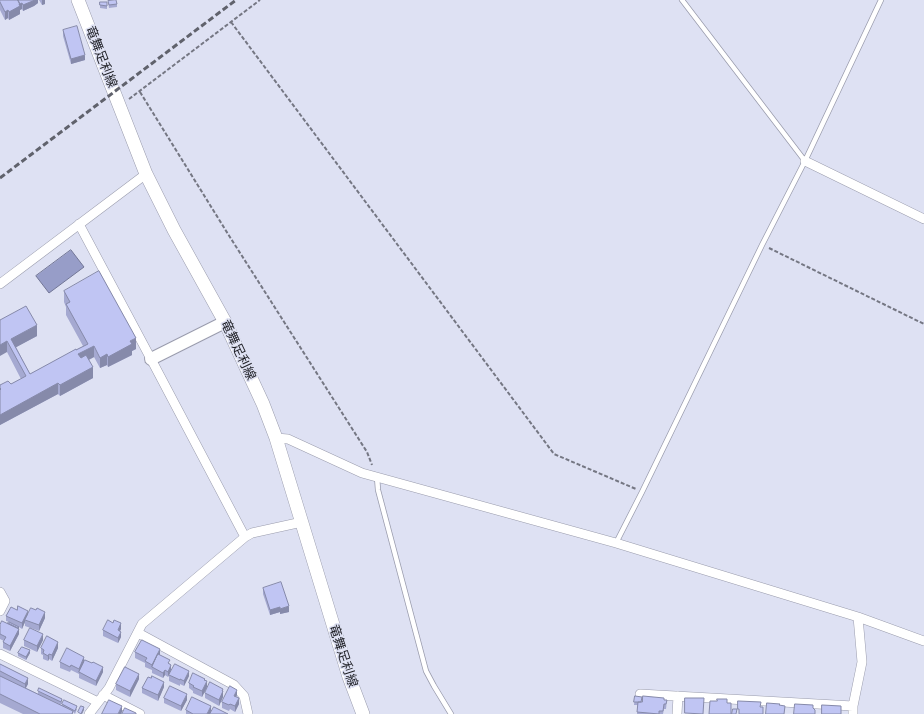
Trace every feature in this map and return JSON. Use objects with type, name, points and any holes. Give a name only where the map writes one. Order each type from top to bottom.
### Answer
[{"type":"main road","name":"竜舞足利線","points":[[78,0],[146,174],[174,230],[225,322],[263,404],[276,438],[349,677],[363,714]]},
{"type":"street","points":[[805,161],[924,218]]},
{"type":"street","points":[[0,284],[146,174]]},
{"type":"street","points":[[78,224],[152,359],[245,536]]},
{"type":"street","points":[[152,359],[225,322]]},
{"type":"street","points":[[276,438],[288,439],[362,473],[616,543],[858,617],[924,641]]},
{"type":"street","points":[[90,714],[109,688],[142,624],[245,536],[252,533],[302,522]]},
{"type":"street","points":[[0,592],[5,601],[0,611]]},
{"type":"street","points":[[640,694],[853,710],[862,662],[858,617]]},
{"type":"street","points":[[138,633],[234,685],[244,696],[248,714]]},
{"type":"street","points":[[0,654],[100,699],[140,714]]},
{"type":"street","points":[[677,714],[678,696]]},
{"type":"lane","points":[[682,0],[805,161]]},
{"type":"lane","points":[[616,543],[762,245],[805,161],[881,0]]},
{"type":"lane","points":[[377,477],[378,490],[426,671],[451,714]]},
{"type":"path","points":[[120,106],[260,0]]},
{"type":"path","points":[[231,22],[554,454],[642,492]]},
{"type":"path","points":[[140,92],[228,234],[367,452],[377,477]]},
{"type":"path","points":[[762,245],[924,324]]},
{"type":"water","points":[[71,250],[84,267],[49,293],[36,276]]},
{"type":"building","points":[[0,0],[18,0],[20,6],[9,12],[8,10],[5,12]]},
{"type":"building","points":[[18,0],[35,0],[23,5],[22,3],[20,4]]},
{"type":"building","points":[[116,0],[117,4],[109,5],[108,1]]},
{"type":"building","points":[[100,2],[107,2],[107,6],[100,5]]},
{"type":"building","points":[[77,26],[85,55],[71,59],[63,30]]},
{"type":"building","points":[[99,271],[136,338],[130,341],[132,344],[108,357],[107,354],[100,358],[94,346],[78,354],[81,358],[86,355],[93,367],[60,385],[58,383],[0,415],[0,385],[8,381],[11,384],[26,376],[7,341],[0,345],[0,320],[26,306],[37,325],[11,339],[30,374],[88,344],[66,304],[70,302],[64,291]]},
{"type":"building","points":[[281,582],[289,606],[270,610],[263,588]]},
{"type":"building","points":[[18,606],[28,611],[22,623],[6,616],[11,607],[17,610]]},
{"type":"building","points":[[31,608],[36,610],[37,608],[45,612],[39,625],[25,620]]},
{"type":"building","points":[[108,620],[113,623],[114,620],[121,623],[118,630],[121,632],[118,638],[103,630]]},
{"type":"building","points":[[2,621],[19,629],[10,646],[3,642],[6,637],[0,634],[0,625]]},
{"type":"building","points":[[9,622],[19,627],[18,628],[8,623]]},
{"type":"building","points":[[30,628],[43,634],[37,646],[24,640]]},
{"type":"building","points":[[47,636],[58,642],[52,655],[49,654],[48,656],[43,653],[44,650],[41,648]]},
{"type":"building","points":[[142,640],[160,649],[152,665],[145,661],[147,658],[135,652]]},
{"type":"building","points":[[22,647],[30,650],[26,657],[18,653]]},
{"type":"building","points":[[67,648],[84,657],[79,669],[71,665],[70,667],[60,662]]},
{"type":"building","points":[[158,654],[170,660],[168,663],[171,665],[168,672],[165,670],[163,673],[152,667]]},
{"type":"building","points":[[85,660],[103,667],[96,681],[79,672]]},
{"type":"building","points":[[0,664],[28,678],[25,684],[0,671]]},
{"type":"building","points":[[175,664],[189,671],[184,681],[169,675]]},
{"type":"building","points":[[125,667],[139,674],[130,691],[116,684]]},
{"type":"building","points":[[193,673],[207,681],[202,691],[193,687],[194,686],[189,683]]},
{"type":"building","points":[[0,676],[73,711],[72,714],[40,714],[0,694]]},
{"type":"building","points":[[152,676],[164,682],[158,695],[142,688],[148,677],[151,678]]},
{"type":"building","points":[[210,682],[223,689],[219,700],[205,693]]},
{"type":"building","points":[[170,686],[187,694],[181,706],[164,698]]},
{"type":"building","points":[[230,686],[237,690],[234,696],[239,698],[235,706],[222,702]]},
{"type":"building","points":[[39,688],[62,699],[61,702],[38,691]]},
{"type":"building","points":[[635,696],[642,697],[641,702],[634,702]]},
{"type":"building","points":[[643,696],[664,698],[664,700],[667,700],[666,704],[664,704],[663,711],[659,711],[659,714],[637,712],[638,702],[642,702]]},
{"type":"building","points":[[192,697],[211,706],[207,714],[193,714],[186,710]]},
{"type":"building","points":[[685,698],[704,698],[703,714],[685,713]]},
{"type":"building","points":[[717,699],[727,699],[727,703],[731,703],[731,714],[709,714],[710,701],[717,701]]},
{"type":"building","points":[[64,700],[77,706],[75,711],[62,704]]},
{"type":"building","points":[[109,700],[122,706],[118,714],[102,714]]},
{"type":"building","points":[[738,701],[761,702],[760,707],[763,707],[763,714],[739,714]]},
{"type":"building","points":[[767,703],[785,706],[784,714],[766,714]]},
{"type":"building","points":[[795,704],[813,705],[815,714],[794,714]]},
{"type":"building","points":[[822,705],[841,706],[841,714],[822,714]]},
{"type":"building","points":[[81,706],[84,707],[81,714],[78,712]]},
{"type":"building","points":[[214,707],[228,714],[210,714]]},
{"type":"building","points":[[125,708],[136,713],[136,714],[122,714]]},
{"type":"building","points":[[733,709],[737,709],[736,714],[732,714]]},
{"type":"railway","points":[[0,178],[236,0]]}]
